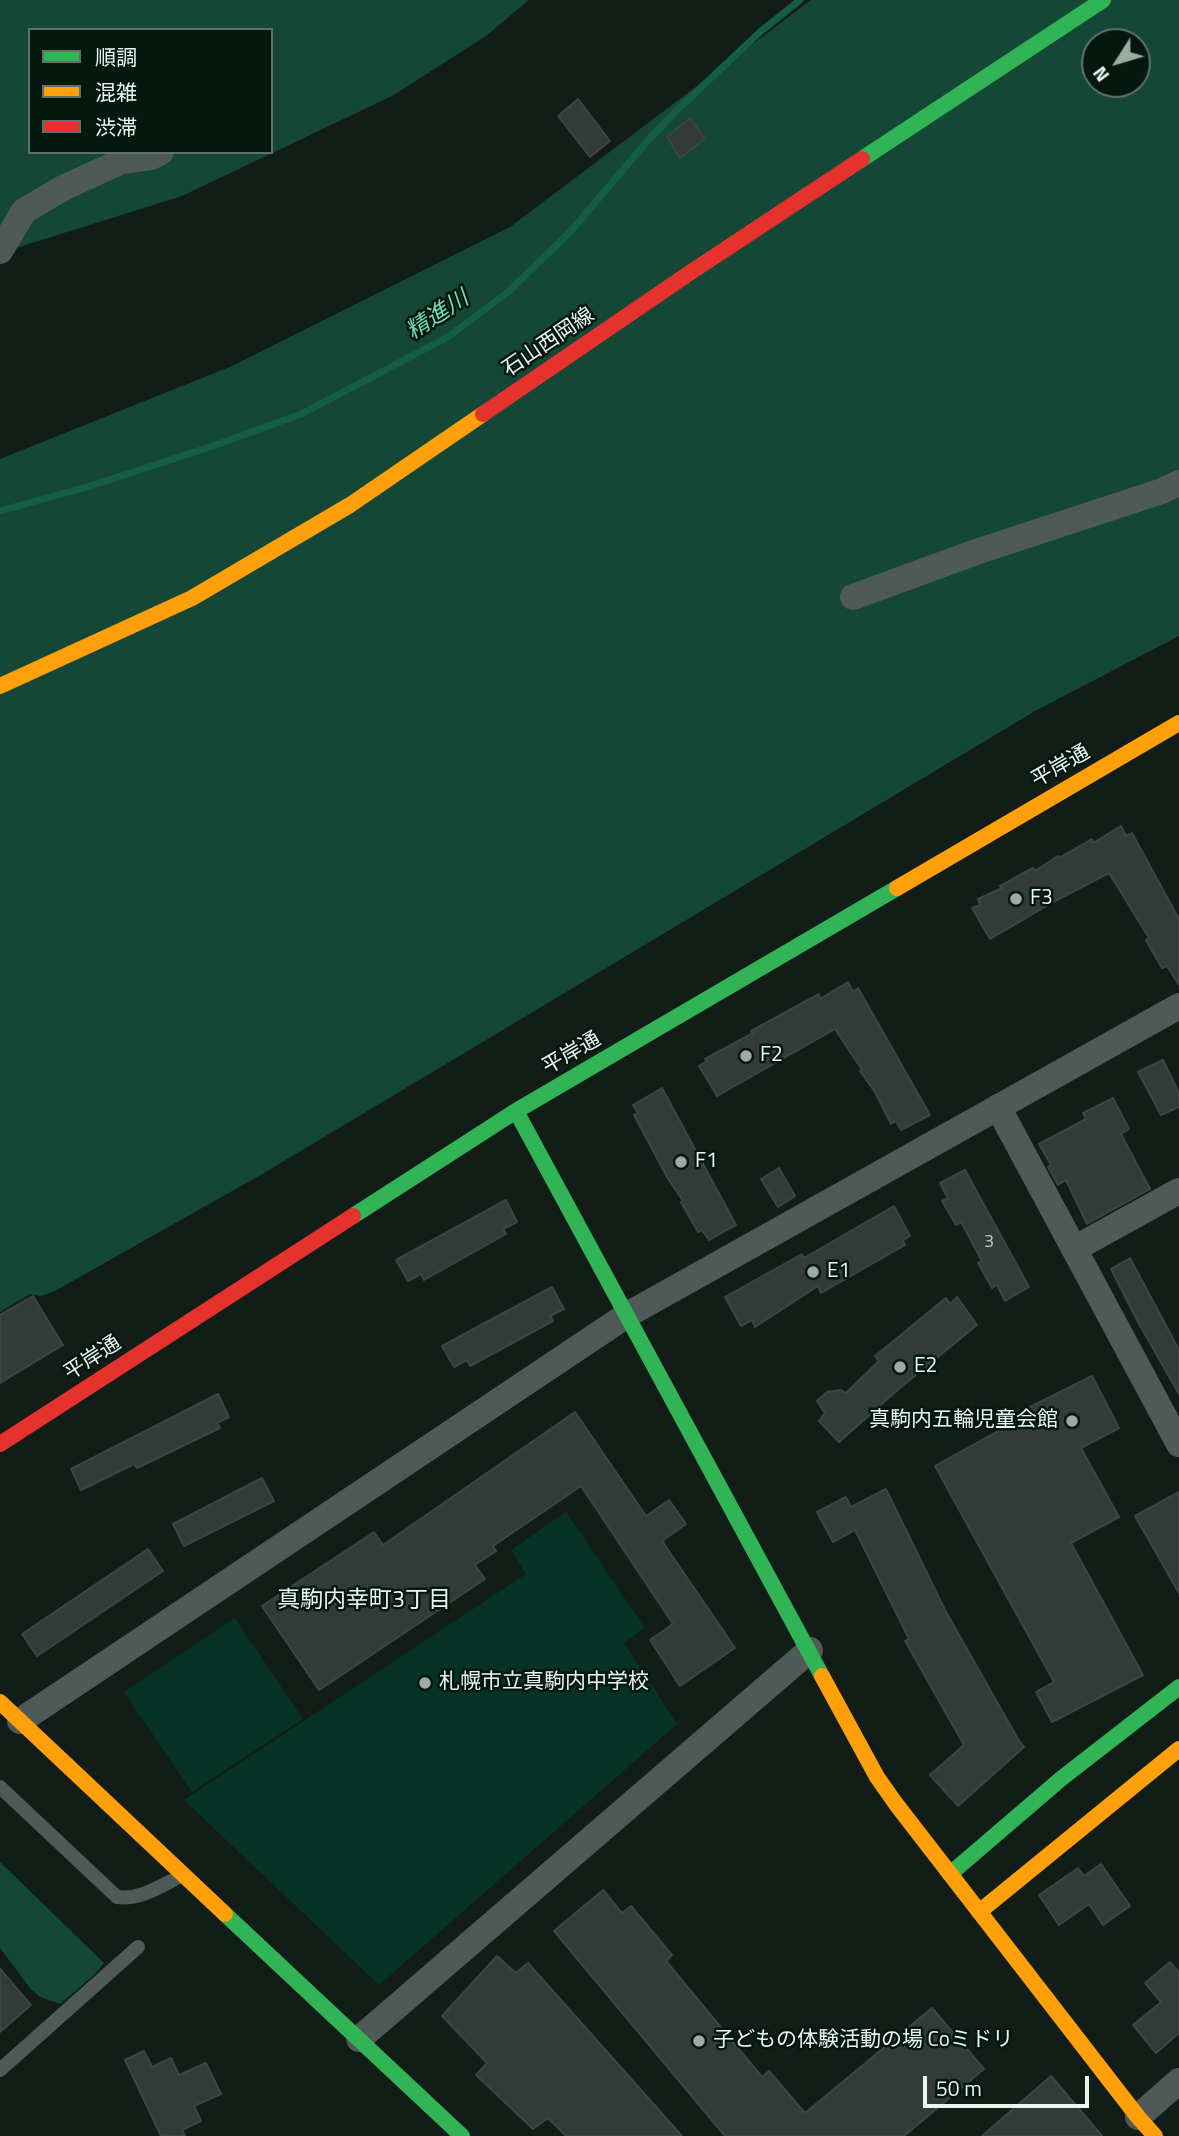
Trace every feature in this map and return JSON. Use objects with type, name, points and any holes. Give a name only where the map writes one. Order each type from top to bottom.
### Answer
[{"type":"street","name":"石山西岡線","points":[[0,687],[192,598],[350,505],[691,272],[1103,0]]},
{"type":"street","points":[[0,251],[24,211],[63,188],[122,161],[157,154]]},
{"type":"street","points":[[853,597],[1179,483]]},
{"type":"street","name":"平岸通","points":[[0,1444],[516,1111],[1179,723]]},
{"type":"street","points":[[20,1721],[627,1315],[1179,1006]]},
{"type":"street","points":[[998,1107],[1179,1444]]},
{"type":"street","points":[[516,1111],[877,1777],[1146,2126],[1179,2081]]},
{"type":"street","points":[[1074,1249],[1179,1191]]},
{"type":"street","points":[[359,2039],[810,1650]]},
{"type":"street","points":[[950,1874],[1022,1810],[1179,1687]]},
{"type":"street","points":[[0,1702],[462,2136]]},
{"type":"street","points":[[979,1912],[1059,1844],[1179,1749]]},
{"type":"lane","points":[[0,1787],[117,1897],[143,1895],[183,1875]]},
{"type":"lane","points":[[0,2070],[138,1947]]},
{"type":"green space","points":[[0,0],[529,0],[486,36],[392,96],[273,153],[273,28],[28,28],[28,154],[270,154],[182,196],[0,253]]},
{"type":"green space","points":[[811,0],[1179,0],[1179,636],[1035,711],[264,1173],[55,1291],[41,1296],[30,1294],[0,1312],[0,459],[232,366],[510,227]]},
{"type":"green space","points":[[566,1512],[645,1628],[624,1643],[677,1724],[379,1985],[184,1800],[526,1574],[511,1550]]},
{"type":"green space","points":[[235,1618],[303,1719],[192,1792],[124,1692]]},
{"type":"green space","points":[[0,1862],[104,1963],[60,2004],[40,1997],[30,1988],[0,1948]]},
{"type":"building","points":[[578,99],[610,141],[590,157],[558,116]]},
{"type":"building","points":[[690,118],[705,139],[680,158],[667,137]]},
{"type":"building","name":"F3","points":[[1121,826],[1126,836],[1132,833],[1179,919],[1179,985],[1167,966],[1162,968],[1146,940],[1149,938],[1109,873],[990,939],[972,908],[980,905],[978,899],[1002,888],[1000,886],[1033,868],[1035,871],[1058,856],[1059,858],[1092,839],[1093,843]]},
{"type":"building","name":"F2","points":[[848,982],[853,992],[858,988],[930,1115],[901,1130],[896,1121],[891,1124],[875,1092],[835,1029],[717,1096],[699,1066],[707,1061],[705,1059],[819,994],[820,999]]},
{"type":"building","points":[[1163,1060],[1179,1093],[1179,1107],[1161,1115],[1138,1072]]},
{"type":"building","name":"F1","points":[[662,1088],[736,1225],[709,1240],[702,1230],[698,1232],[634,1115],[638,1113],[633,1105]]},
{"type":"building","points":[[1113,1098],[1129,1129],[1121,1134],[1150,1189],[1087,1224],[1066,1180],[1058,1185],[1039,1144],[1086,1119],[1083,1113]]},
{"type":"building","points":[[779,1168],[795,1196],[778,1207],[761,1179]]},
{"type":"building","points":[[965,1170],[1029,1287],[1005,1301],[997,1285],[992,1288],[978,1263],[982,1261],[961,1222],[956,1225],[942,1201],[948,1198],[940,1183]]},
{"type":"building","points":[[506,1200],[517,1222],[503,1229],[506,1234],[424,1280],[421,1274],[408,1281],[396,1260]]},
{"type":"building","name":"E1","points":[[894,1206],[910,1236],[903,1240],[905,1245],[821,1293],[818,1286],[755,1327],[752,1320],[741,1326],[725,1297],[802,1254],[804,1258]]},
{"type":"building","points":[[1130,1258],[1179,1350],[1179,1394],[1111,1269]]},
{"type":"building","points":[[552,1287],[564,1309],[550,1316],[553,1321],[470,1366],[467,1360],[454,1367],[442,1346]]},
{"type":"building","points":[[33,1296],[63,1345],[0,1383],[0,1315]]},
{"type":"building","name":"E2","points":[[957,1297],[977,1325],[839,1442],[819,1421],[825,1413],[817,1401],[827,1392],[840,1390],[846,1393],[879,1361],[875,1356],[946,1298],[950,1304]]},
{"type":"building","points":[[1092,1376],[1119,1428],[1081,1448],[1119,1517],[1071,1543],[1143,1675],[1052,1722],[1036,1692],[1054,1682],[935,1466],[1027,1415],[1024,1410]]},
{"type":"building","points":[[218,1394],[229,1417],[217,1423],[220,1428],[137,1468],[134,1464],[81,1490],[71,1469]]},
{"type":"building","points":[[575,1412],[646,1516],[669,1500],[686,1524],[662,1541],[735,1648],[680,1686],[650,1640],[673,1624],[581,1486],[493,1546],[496,1551],[475,1565],[485,1579],[319,1690],[262,1606],[374,1532],[383,1545]]},
{"type":"building","points":[[262,1478],[274,1501],[184,1546],[173,1524]]},
{"type":"building","points":[[886,1489],[945,1610],[1024,1747],[958,1806],[930,1775],[964,1745],[905,1641],[909,1639],[855,1530],[833,1542],[817,1512],[846,1497],[851,1507]]},
{"type":"building","points":[[1179,1492],[1179,1593],[1135,1516]]},
{"type":"building","points":[[148,1549],[163,1571],[37,1656],[22,1634]]},
{"type":"building","points":[[1101,1864],[1130,1906],[1103,1925],[1089,1904],[1059,1925],[1039,1895],[1078,1868],[1084,1876]]},
{"type":"building","points":[[603,1890],[622,1913],[631,1906],[672,1955],[666,1961],[762,2077],[769,2071],[805,2113],[932,2008],[984,2069],[904,2136],[725,2136],[554,1931]]},
{"type":"building","points":[[497,1956],[516,1973],[528,1963],[682,2136],[566,2136],[548,2118],[533,2129],[476,2075],[487,2063],[442,2016]]},
{"type":"building","points":[[1170,1962],[1179,1972],[1179,2033],[1156,2053],[1133,2025],[1161,2002],[1145,1983]]},
{"type":"building","points":[[0,1969],[31,2005],[0,2032]]},
{"type":"building","points":[[144,2051],[152,2067],[171,2058],[179,2075],[206,2063],[221,2094],[194,2106],[201,2121],[182,2130],[185,2136],[161,2136],[125,2060]]},
{"type":"building","points":[[1051,2076],[1102,2136],[982,2136]]},
{"type":"waterway","name":"精進川","points":[[0,511],[87,487],[301,414],[448,337],[508,292],[572,230],[675,112],[760,32],[800,0]]},
{"type":"traffic: fast","points":[[862,159],[1103,0]]},
{"type":"traffic: fast","points":[[353,1216],[516,1111],[897,888]]},
{"type":"traffic: fast","points":[[516,1111],[822,1676]]},
{"type":"traffic: fast","points":[[950,1874],[1062,1778],[1179,1687]]},
{"type":"traffic: fast","points":[[225,1914],[462,2136]]},
{"type":"traffic: slow","points":[[0,686],[192,598],[350,505],[483,414]]},
{"type":"traffic: slow","points":[[897,888],[1179,723]]},
{"type":"traffic: slow","points":[[822,1676],[877,1777],[896,1804],[1155,2136]]},
{"type":"traffic: slow","points":[[0,1702],[225,1914]]},
{"type":"traffic: slow","points":[[979,1912],[1179,1749]]},
{"type":"traffic: jam","points":[[483,414],[862,159]]},
{"type":"traffic: jam","points":[[0,1444],[353,1216]]},
{"type":"place","name":"F3","points":[[1016,899]]},
{"type":"place","name":"F2","points":[[746,1056]]},
{"type":"place","name":"F1","points":[[681,1162]]},
{"type":"place","name":"E1","points":[[813,1272]]},
{"type":"place","name":"E2","points":[[900,1367]]},
{"type":"place","name":"真駒内五輪児童会館","points":[[1072,1421]]},
{"type":"place","name":"札幌市立真駒内中学校","points":[[425,1683]]},
{"type":"place","name":"子どもの体験活動の場 Coミドリ","points":[[699,2041]]},
{"type":"district","name":"真駒内幸町3丁目","points":[[364,1601]]}]
